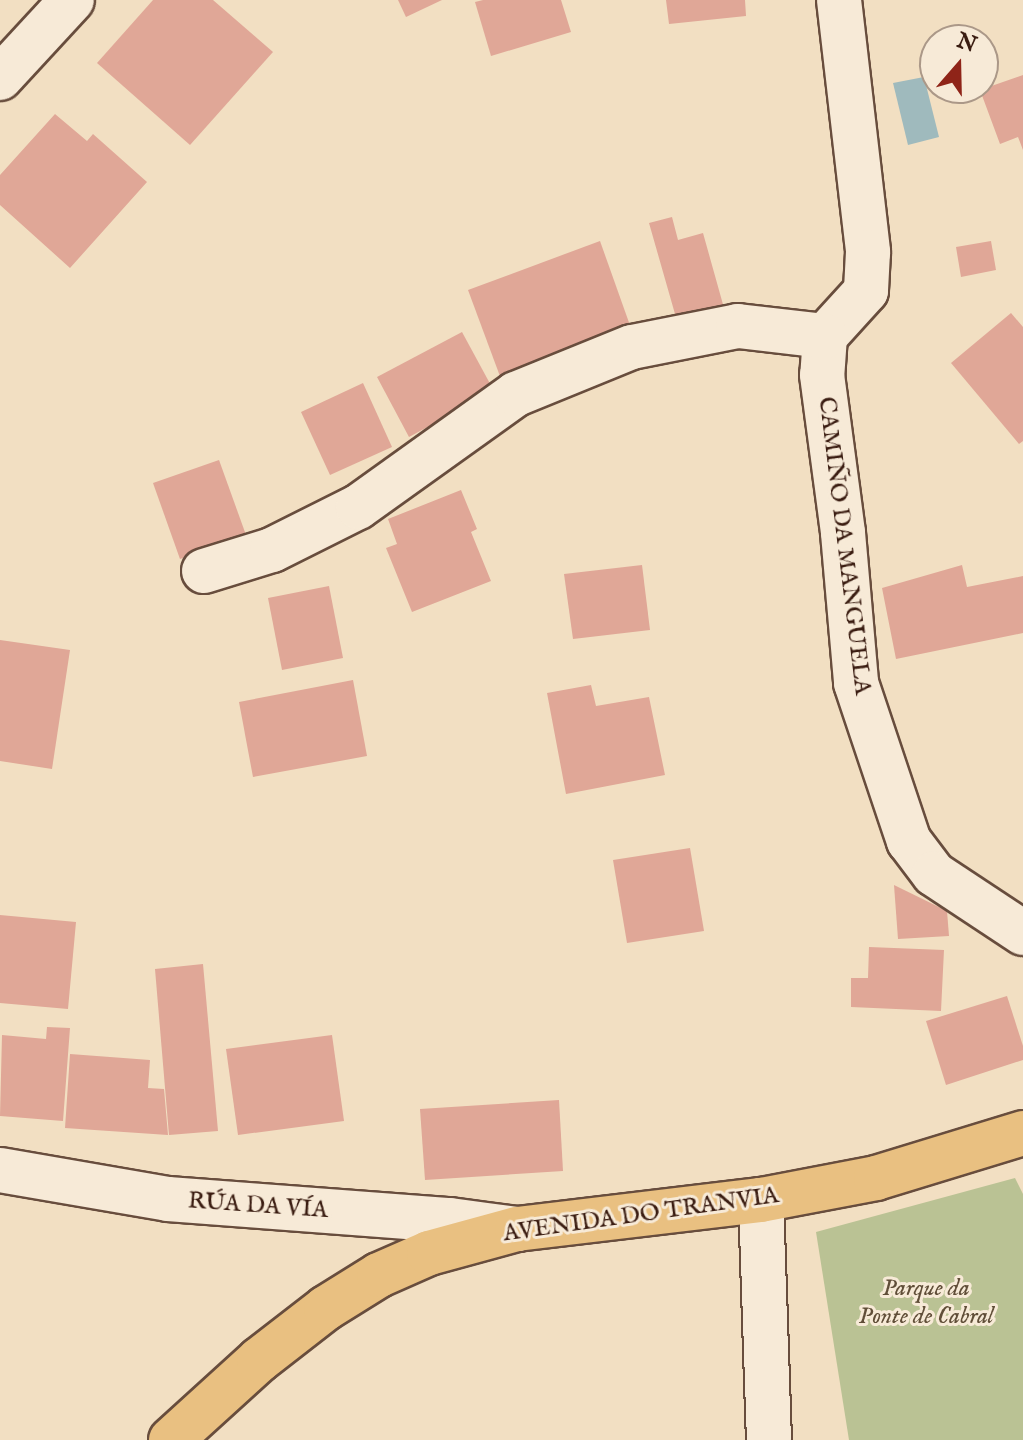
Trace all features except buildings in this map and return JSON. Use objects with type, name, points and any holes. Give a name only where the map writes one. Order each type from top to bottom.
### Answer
[{"type":"main road","name":"AVENIDA DO TRANVIA","points":[[171,1440],[259,1360],[326,1308],[379,1275],[429,1253],[517,1229],[761,1200],[876,1178],[1023,1133]]},
{"type":"street","points":[[0,78],[72,0]]},
{"type":"street","points":[[204,571],[272,550],[358,507],[516,394],[632,347],[738,326],[825,336],[866,291],[868,252],[839,0]]},
{"type":"street","name":"CAMIÑO DA MANGUELA","points":[[825,336],[822,375],[843,533],[856,683],[888,783],[909,841],[934,874],[1023,933]]},
{"type":"street","name":"RÚA DA VÍA","points":[[0,1170],[168,1199],[450,1220],[517,1229]]},
{"type":"street","points":[[761,1200],[769,1440]]},
{"type":"green space","name":"Parque da Ponte de Cabral","points":[[1015,1178],[1023,1194],[1023,1440],[849,1440],[816,1232]]},
{"type":"water","points":[[919,78],[919,104],[931,104],[939,137],[908,145],[893,83]]}]
